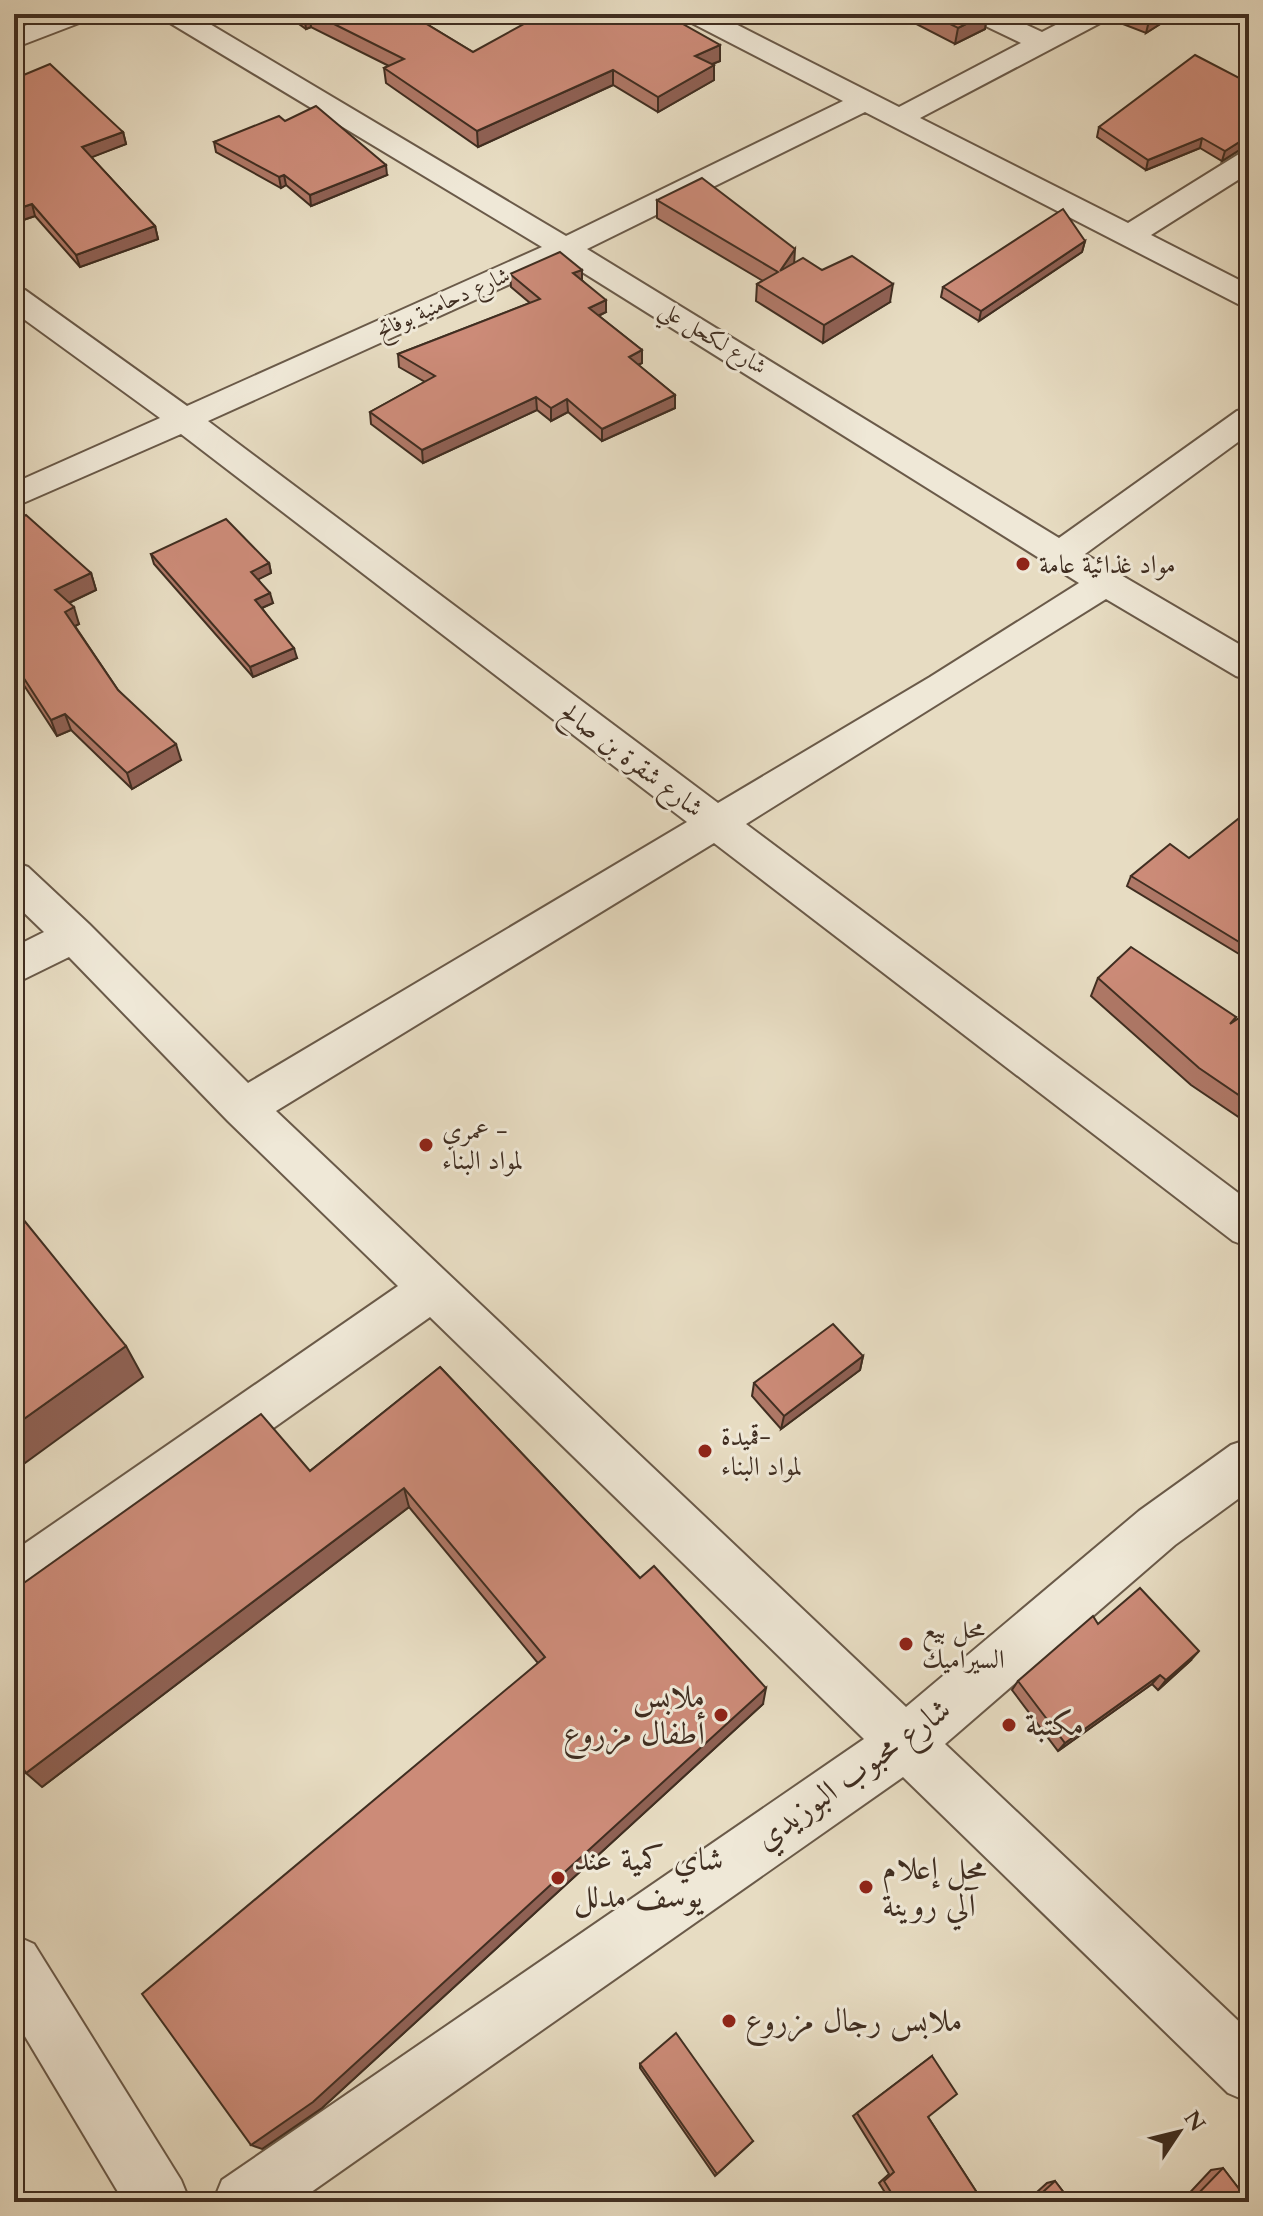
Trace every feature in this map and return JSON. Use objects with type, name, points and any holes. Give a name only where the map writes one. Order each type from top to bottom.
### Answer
[{"type":"street","points":[[14,40],[78,14]]},
{"type":"street","name":"شارع لكحل علي","points":[[174,14],[565,248],[1105,583],[1249,667]]},
{"type":"street","points":[[695,14],[1249,297]]},
{"type":"street","points":[[982,14],[1043,43]]},
{"type":"street","points":[[901,117],[1097,14]]},
{"type":"street","name":"شارع دحامنية بوفاتح","points":[[14,496],[565,248],[867,100]]},
{"type":"street","points":[[1128,236],[1249,160]]},
{"type":"street","name":"شارع شقرة بن صالح","points":[[14,297],[186,421],[1249,1227]]},
{"type":"street","points":[[1060,555],[1249,418]]},
{"type":"street","points":[[244,1108],[943,686],[1105,583]]},
{"type":"street","points":[[14,878],[244,1108],[1249,2072]]},
{"type":"street","points":[[14,967],[74,935]]},
{"type":"street","points":[[14,1581],[434,1288]]},
{"type":"street","name":"شارع محبوب البوزيدي","points":[[244,2202],[905,1743],[1157,1528],[1249,1462]]},
{"type":"street","points":[[14,1964],[159,2202]]},
{"type":"building","points":[[314,14],[410,14],[473,52],[542,14],[665,14],[720,45],[695,56],[714,65],[658,97],[613,70],[477,131],[384,68],[404,59]]},
{"type":"building","points":[[930,14],[986,14],[958,28]]},
{"type":"building","points":[[1195,55],[1249,83],[1249,139],[1225,151],[1202,138],[1148,160],[1099,127]]},
{"type":"building","points":[[50,64],[123,132],[82,147],[155,226],[76,255],[32,204],[14,210],[14,79]]},
{"type":"building","points":[[316,106],[386,165],[310,195],[284,175],[279,177],[214,142],[279,116],[285,121]]},
{"type":"building","points":[[702,178],[795,249],[780,271],[803,258],[822,270],[852,256],[893,284],[824,325],[757,284],[778,272],[657,200]]},
{"type":"building","points":[[1063,209],[1085,241],[981,311],[943,287]]},
{"type":"building","points":[[560,252],[582,270],[573,273],[606,300],[589,308],[642,350],[629,357],[675,395],[602,429],[567,399],[551,408],[536,397],[422,450],[370,412],[435,376],[398,354],[540,299],[510,274]]},
{"type":"building","points":[[26,515],[91,573],[55,590],[74,607],[65,612],[118,690],[176,744],[127,773],[65,714],[51,720],[14,663],[14,518],[16,520]]},
{"type":"building","points":[[226,519],[269,563],[251,572],[270,593],[255,600],[294,648],[250,667],[151,554]]},
{"type":"building","points":[[1238,819],[1245,823],[1249,819],[1249,948],[1131,876],[1170,844],[1189,858]]},
{"type":"building","points":[[1131,947],[1236,1017],[1230,1024],[1239,1018],[1249,1025],[1249,1102],[1199,1068],[1098,978]]},
{"type":"building","points":[[14,1208],[126,1346],[14,1426]]},
{"type":"building","points":[[833,1324],[863,1356],[784,1416],[754,1383]]},
{"type":"building","points":[[440,1367],[640,1578],[654,1566],[766,1688],[313,2102],[251,2145],[142,1994],[545,1657],[404,1488],[26,1773],[14,1753],[14,1590],[261,1414],[310,1471]]},
{"type":"building","points":[[1140,1588],[1199,1651],[1166,1680],[1160,1675],[1065,1743],[1018,1681],[1093,1616],[1098,1624]]},
{"type":"building","points":[[676,2033],[753,2141],[717,2174],[640,2064]]},
{"type":"building","points":[[932,2056],[957,2094],[928,2117],[983,2202],[897,2202],[884,2181],[894,2172],[857,2113]]},
{"type":"building","points":[[1223,2168],[1249,2202],[1190,2202]]},
{"type":"building","points":[[1055,2181],[1071,2202],[1032,2202]]},
{"type":"place","name":"مواد غذائية عامة","points":[[1023,564]]},
{"type":"place","name":"عمري - لمواد البناء","points":[[426,1145]]},
{"type":"place","name":"قميدة- لمواد البناء","points":[[705,1451]]},
{"type":"place","name":"محل بيع السيراميك","points":[[906,1644]]},
{"type":"place","name":"ملابس أطفال مزروع","points":[[721,1715]]},
{"type":"place","name":"مكتبة","points":[[1009,1725]]},
{"type":"place","name":"شاي كمية عند يوسف مدلل","points":[[558,1878]]},
{"type":"place","name":"محل إعلام آلي روينة","points":[[866,1887]]},
{"type":"place","name":"ملابس رجال مزروع","points":[[729,2021]]}]
